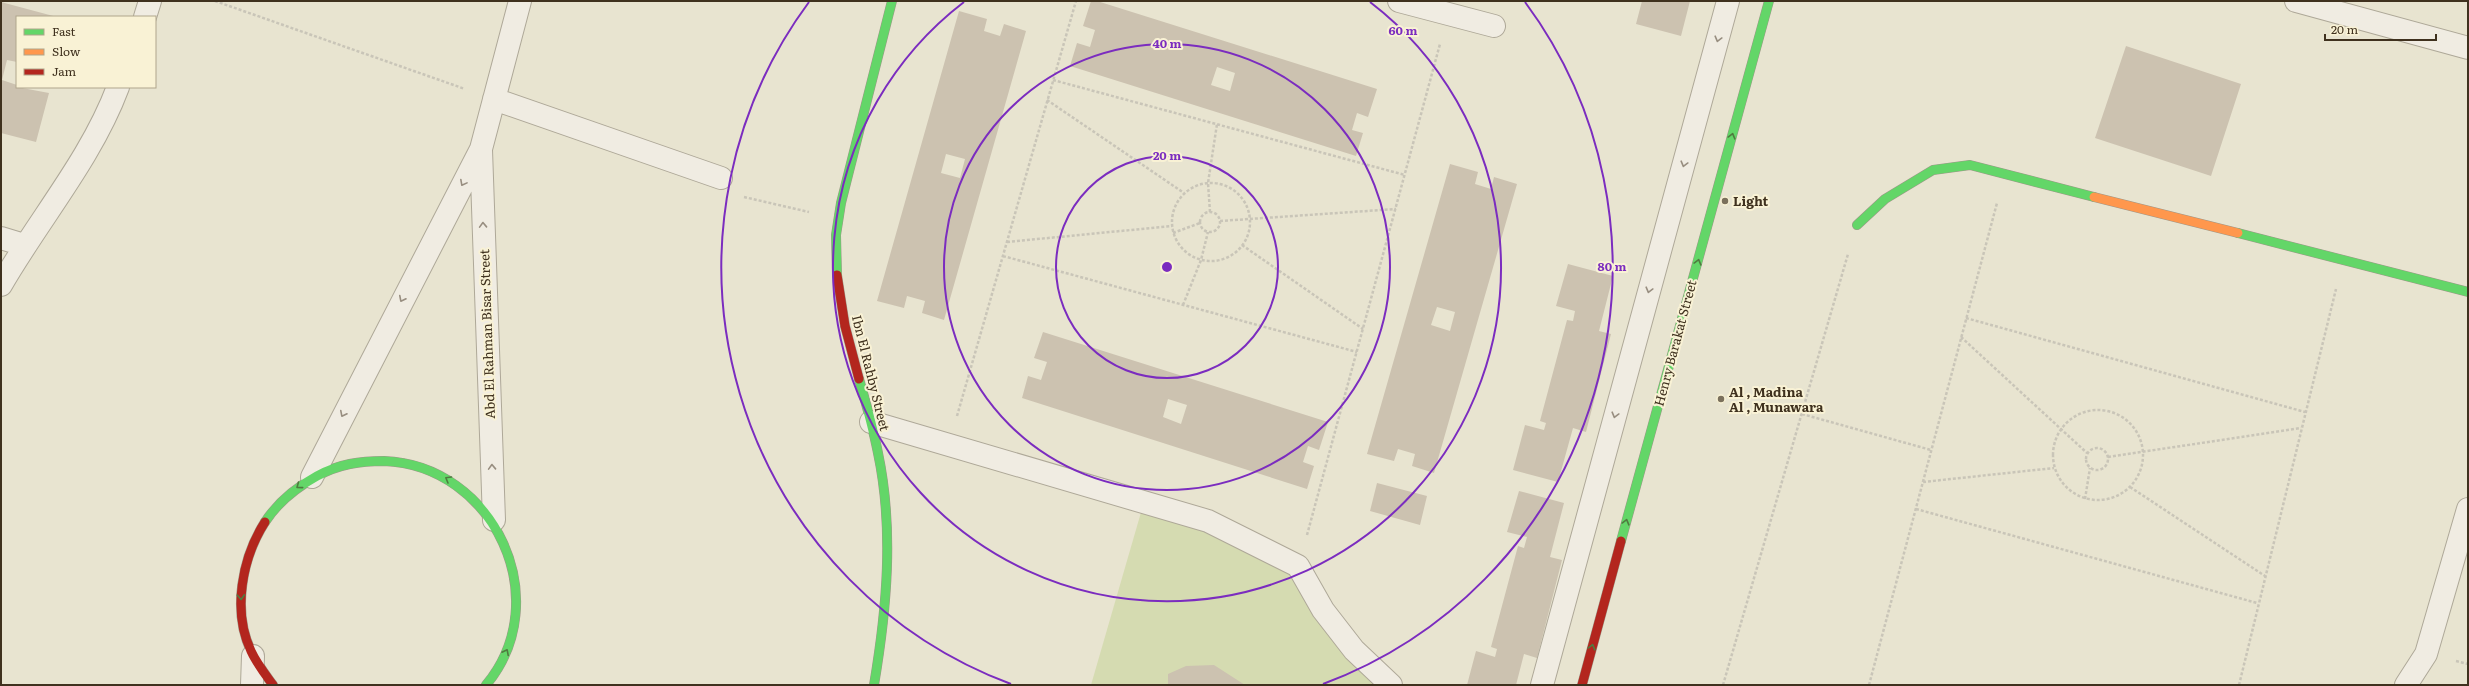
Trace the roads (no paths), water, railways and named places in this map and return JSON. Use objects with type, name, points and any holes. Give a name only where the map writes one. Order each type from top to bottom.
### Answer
[{"type":"street","points":[[145,16],[150,1]]},
{"type":"street","name":"Abd El Rahman Bisar Street","points":[[312,476],[481,149],[520,1]]},
{"type":"street","name":"Ibn El Rahby Street","points":[[874,685],[883,636],[888,564],[884,492],[871,422],[856,376],[845,329],[836,267],[837,218],[892,1]]},
{"type":"street","points":[[1399,1],[1494,26]]},
{"type":"street","points":[[1542,685],[1728,1]]},
{"type":"street","name":"Henry Barakat Street","points":[[1582,685],[1769,1]]},
{"type":"street","points":[[2296,1],[2468,48]]},
{"type":"street","points":[[1,285],[24,245],[73,176],[117,88]]},
{"type":"street","points":[[494,99],[721,178]]},
{"type":"street","name":"Abd El Rahman Bisar Street","points":[[481,149],[494,520]]},
{"type":"street","points":[[1857,225],[1885,199],[1933,170],[1970,165],[2468,292]]},
{"type":"street","points":[[1,238],[24,245]]},
{"type":"street","points":[[871,422],[1208,521],[1298,566],[1323,610],[1354,650],[1391,685]]},
{"type":"street","points":[[252,685],[253,656],[242,616],[241,588],[247,555],[262,523],[284,497],[312,476],[350,462],[391,460],[430,469],[466,489],[494,520],[511,558],[517,600],[510,642],[491,680],[486,685]]},
{"type":"street","points":[[2406,685],[2426,654],[2468,509]]},
{"type":"street","points":[[253,656],[273,685]]},
{"type":"place","name":"Light","points":[[1725,201]]},
{"type":"place","name":"Al , Madina Al , Munawara","points":[[1721,399]]}]
